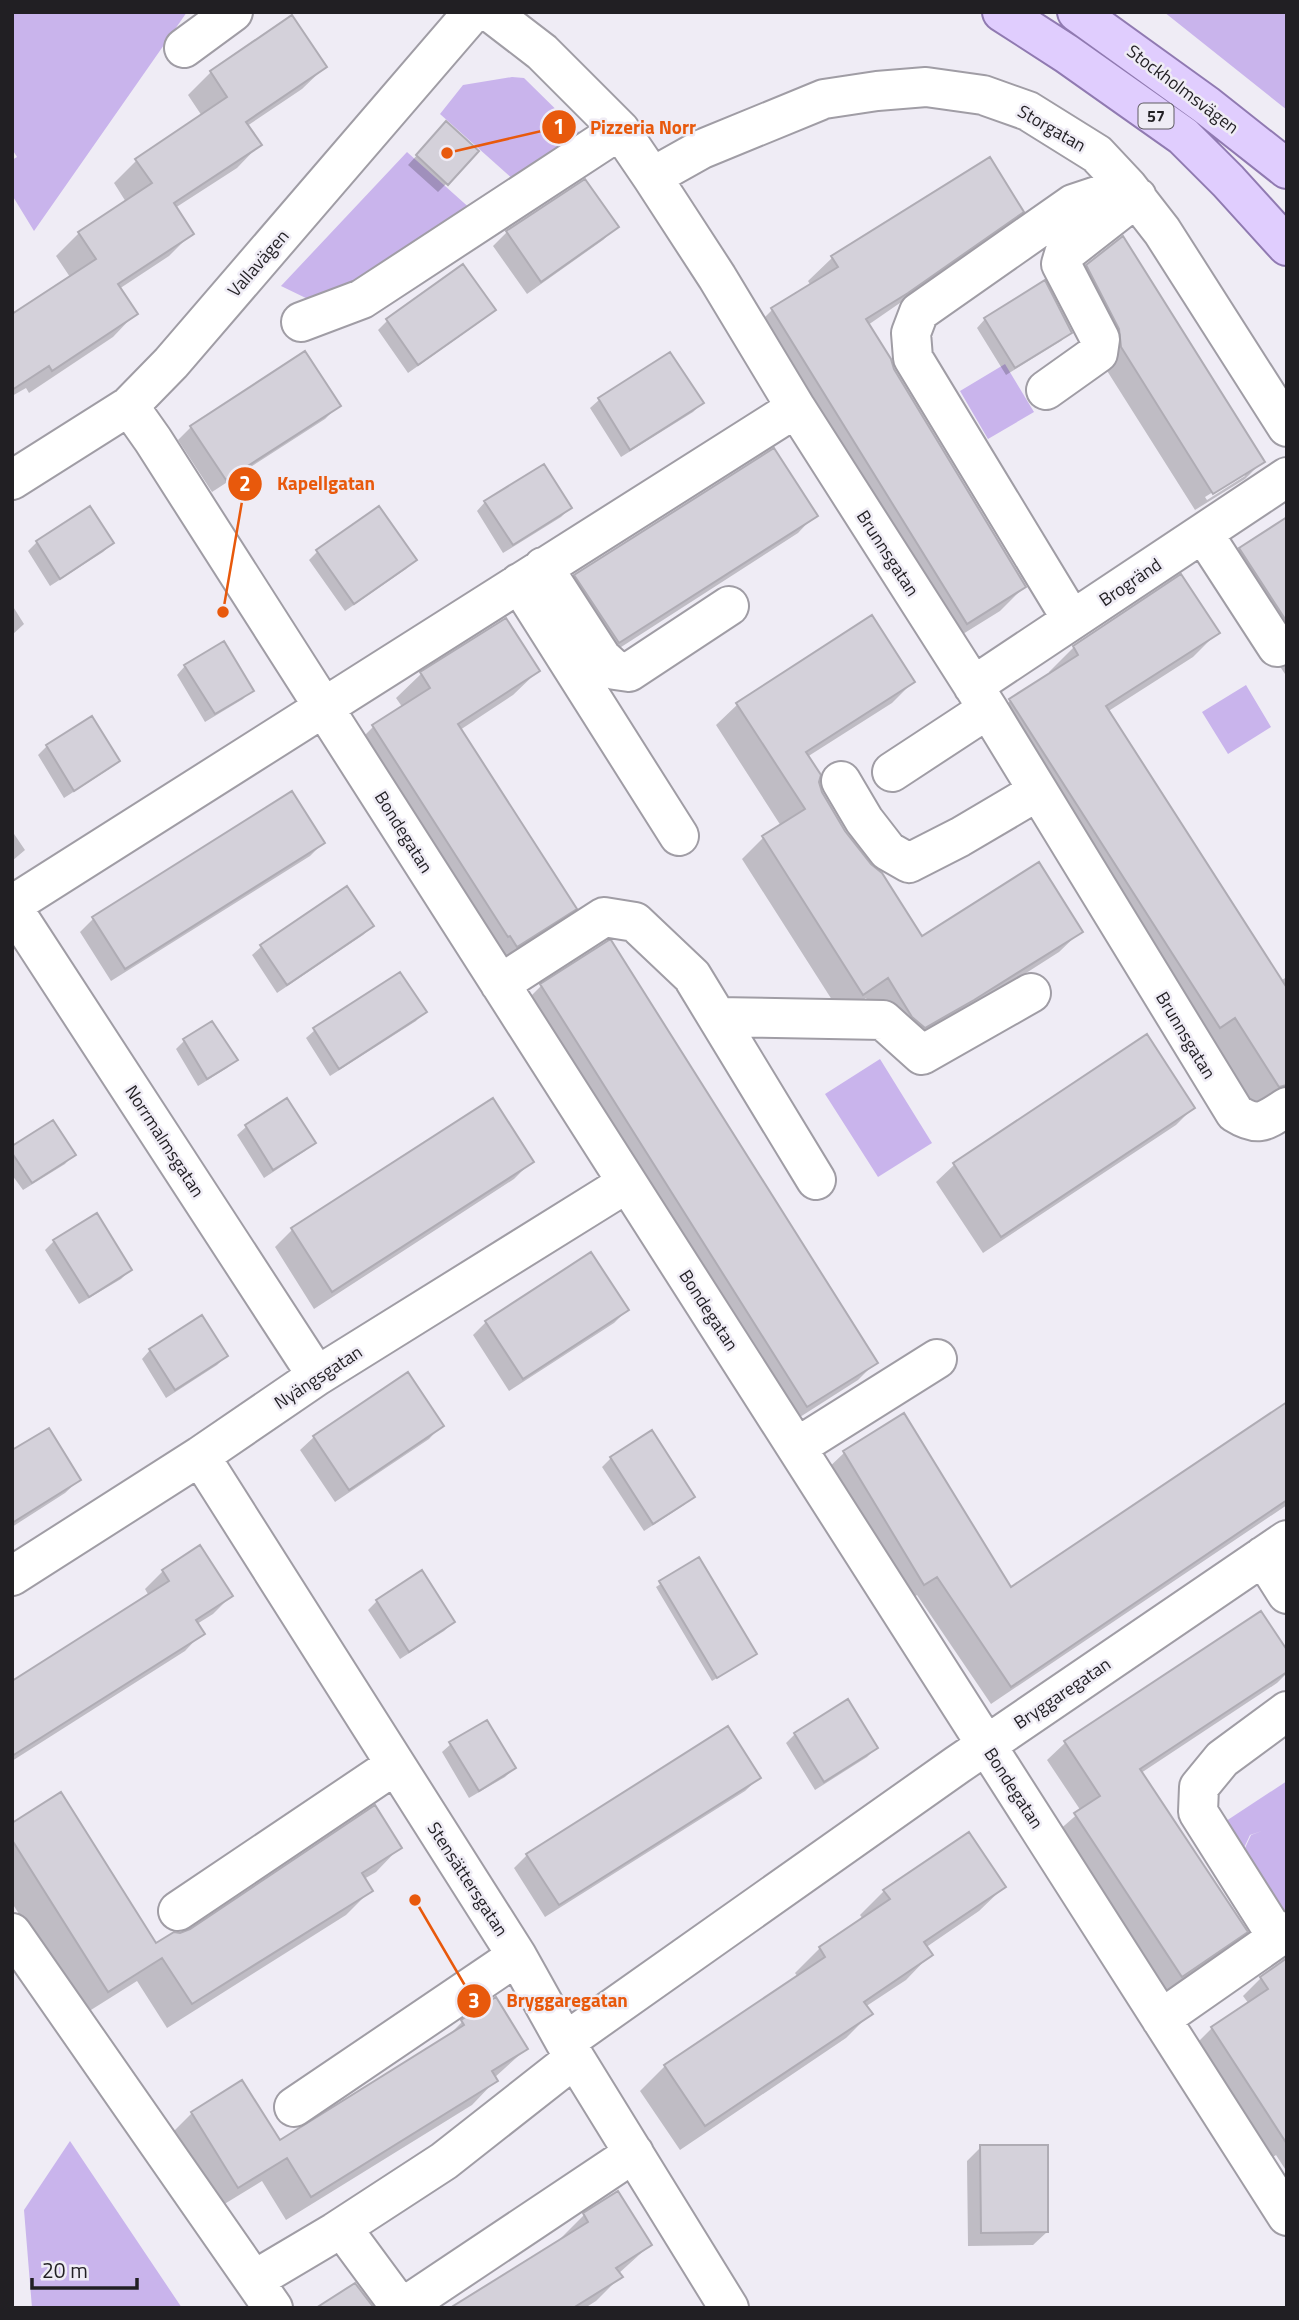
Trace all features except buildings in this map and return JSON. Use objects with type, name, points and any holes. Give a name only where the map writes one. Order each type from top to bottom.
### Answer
[{"type":"main road","name":"57","points":[[1002,12],[1183,136],[1287,246]]},
{"type":"main road","name":"Stockholmsvägen","points":[[1077,12],[1206,105],[1287,169]]},
{"type":"street","points":[[184,48],[233,12]]},
{"type":"street","name":"Vallavägen","points":[[12,480],[129,406],[171,363],[473,12]]},
{"type":"street","name":"Brunnsgatan","points":[[490,12],[542,52],[620,130],[652,177],[980,697],[1235,1113],[1249,1122],[1265,1121],[1287,1107]]},
{"type":"street","name":"Storgatan","points":[[652,177],[702,149],[824,99],[926,87],[983,95],[1028,111],[1097,155],[1132,191],[1162,231],[1287,427]]},
{"type":"street","points":[[301,322],[362,299],[620,130]]},
{"type":"street","points":[[1046,390],[1098,353],[1100,339],[1061,264],[1064,254],[1132,191]]},
{"type":"street","points":[[1072,620],[913,358],[911,333],[919,312],[1073,204],[1132,191]]},
{"type":"street","name":"Bondegatan","points":[[129,406],[324,706],[1287,2216]]},
{"type":"street","points":[[12,906],[796,408]]},
{"type":"street","name":"Brogränd","points":[[892,772],[1072,620],[1287,477]]},
{"type":"street","points":[[1203,533],[1277,647]]},
{"type":"street","points":[[531,575],[615,670],[629,672],[729,606]]},
{"type":"street","points":[[531,575],[679,836]]},
{"type":"street","points":[[841,781],[864,820],[888,851],[909,863],[1038,791]]},
{"type":"street","name":"Norrmalmsgatan","points":[[12,906],[317,1376]]},
{"type":"street","points":[[500,984],[604,917],[635,922],[692,976],[816,1180]]},
{"type":"street","points":[[717,1017],[883,1020],[922,1055],[1031,993]]},
{"type":"street","name":"Nyängsgatan","points":[[12,1576],[200,1456],[317,1376],[627,1184]]},
{"type":"street","points":[[797,1447],[937,1359]]},
{"type":"street","name":"Stensättersgatan","points":[[200,1456],[517,1956],[570,2050],[729,2308]]},
{"type":"street","points":[[1275,1548],[1287,1594]]},
{"type":"street","name":"Bryggaregatan","points":[[263,2294],[342,2228],[443,2161],[570,2050],[986,1744],[1275,1548]]},
{"type":"street","points":[[1161,2019],[1282,1934],[1198,1812],[1199,1787],[1222,1759],[1287,1711]]},
{"type":"street","points":[[178,1910],[395,1765]]},
{"type":"street","points":[[12,1933],[263,2294]]},
{"type":"street","points":[[294,2107],[517,1956]]},
{"type":"street","points":[[342,2228],[402,2308],[634,2153]]},
{"type":"shaded area","points":[[12,12],[187,12],[34,231],[12,195],[12,160],[17,157],[12,149]]},
{"type":"shaded area","points":[[1164,12],[1287,12],[1287,110]]},
{"type":"shaded area","points":[[512,77],[524,78],[583,136],[514,180],[440,114],[463,85]]},
{"type":"shaded area","points":[[407,152],[473,211],[354,294],[312,301],[281,286]]},
{"type":"shaded area","points":[[1005,364],[1034,412],[988,439],[960,391]]},
{"type":"shaded area","points":[[1246,685],[1271,727],[1228,754],[1202,712]]},
{"type":"shaded area","points":[[880,1059],[932,1143],[878,1177],[825,1094]]},
{"type":"shaded area","points":[[1287,1781],[1287,1916],[1244,1863],[1245,1848],[1251,1835],[1262,1831],[1250,1835],[1244,1848],[1243,1862],[1220,1825]]},
{"type":"shaded area","points":[[70,2141],[182,2308],[32,2308],[24,2210]]},
{"type":"place","name":"Pizzeria Norr","points":[[447,153]]},
{"type":"place","name":"Kapellgatan","points":[[223,612]]},
{"type":"place","name":"Bryggaregatan","points":[[415,1900]]}]
